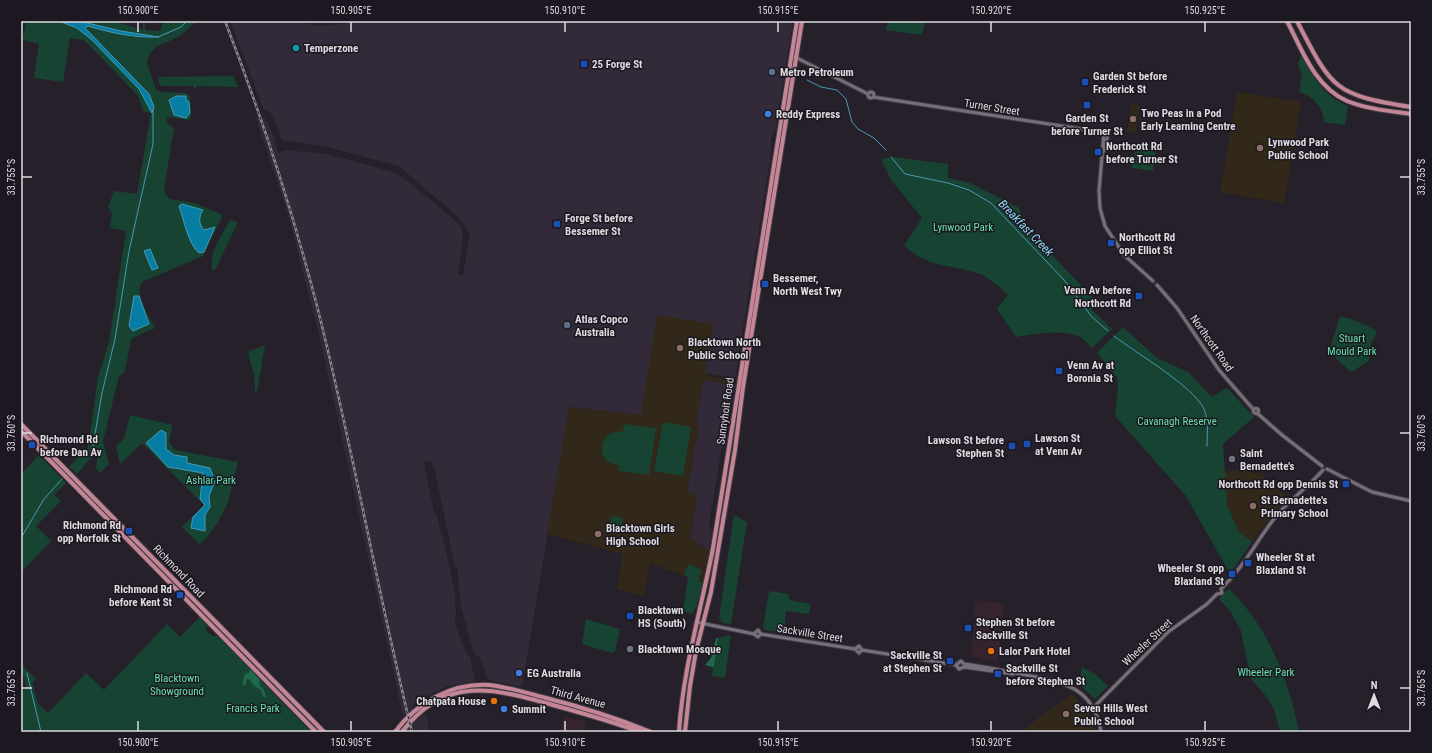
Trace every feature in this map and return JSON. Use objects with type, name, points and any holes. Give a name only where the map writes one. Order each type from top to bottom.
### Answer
[{"type":"main road","name":"Sunnyholt Road","points":[[679,732],[690,650],[696,622],[704,598],[713,548],[797,21]]},
{"type":"main road","name":"Sunnyholt Road","points":[[685,732],[691,679],[704,624],[735,450],[769,224],[802,21]]},
{"type":"main road","points":[[1287,21],[1318,77],[1334,93],[1347,101],[1360,105],[1411,114]]},
{"type":"main road","points":[[1296,21],[1324,72],[1342,89],[1370,101],[1411,107]]},
{"type":"main road","name":"Richmond Road","points":[[21,424],[324,732]]},
{"type":"main road","name":"Richmond Road","points":[[21,431],[316,732]]},
{"type":"main road","name":"Third Avenue","points":[[395,732],[414,711],[429,700],[455,689],[482,685],[508,688],[556,700],[605,714],[651,732]]},
{"type":"main road","name":"Third Avenue","points":[[402,732],[420,712],[433,703],[460,692],[483,690],[520,695],[603,718],[640,732]]},
{"type":"main road","points":[[675,732],[679,726]]},
{"type":"street","points":[[791,56],[797,58]]},
{"type":"street","name":"Turner Street","points":[[797,58],[868,94],[872,92],[873,97],[1108,133],[1105,149],[1102,153]]},
{"type":"street","points":[[1102,153],[1104,133]]},
{"type":"street","name":"Northcott Road","points":[[1102,153],[1099,196],[1106,226],[1124,255],[1153,282],[1152,286],[1157,285],[1172,302],[1218,370],[1253,409],[1254,413],[1257,413],[1324,469]]},
{"type":"street","points":[[1324,469],[1372,492],[1411,501]]},
{"type":"street","name":"Wheeler Street","points":[[1093,708],[1168,632],[1207,604],[1217,594],[1217,589],[1222,589],[1241,568],[1281,510],[1324,469]]},
{"type":"street","points":[[696,622],[704,624]]},
{"type":"street","name":"Sackville Street","points":[[704,624],[754,634],[758,630],[761,634],[855,649],[859,646],[862,650],[956,665]]},
{"type":"street","points":[[964,666],[959,669],[956,665],[960,662],[964,666],[1028,675],[1065,683],[1081,694],[1093,708],[1102,732]]},
{"type":"shaded area","points":[[230,21],[293,21],[319,26],[367,21],[764,21],[779,25],[780,21],[793,21],[775,131],[771,137],[771,154],[735,378],[705,373],[658,315],[641,415],[569,407],[522,687],[488,680],[479,656],[474,655],[460,602],[458,572],[454,562],[435,471],[431,460],[424,462],[434,513],[436,513],[441,534],[442,533],[456,598],[454,598],[456,609],[455,623],[465,651],[470,657],[475,681],[448,686],[427,696],[422,695],[412,708],[403,716],[320,338],[288,214],[256,118],[265,117],[274,137],[278,153],[286,150],[327,154],[396,173],[409,182],[461,227],[463,237],[458,275],[463,275],[470,234],[456,215],[399,166],[327,147],[283,140],[272,113],[264,110]]},
{"type":"shaded area","name":"Lynwood Park Public School","points":[[1237,92],[1301,102],[1284,203],[1220,192]]},
{"type":"shaded area","name":"Two Peas in a Pod Early Learning Centre","points":[[1131,104],[1140,106],[1136,133],[1127,132]]},
{"type":"shaded area","points":[[657,315],[713,324],[705,373],[708,373],[708,376],[732,380],[735,385],[703,380],[696,421],[699,422],[687,492],[697,495],[690,538],[709,551],[703,583],[650,563],[644,597],[617,589],[622,554],[547,534],[569,407],[641,415]]},
{"type":"shaded area","points":[[703,380],[735,385],[726,436],[723,440],[709,524],[712,533],[709,551],[690,538],[697,495],[687,492],[699,422],[696,421]]},
{"type":"shaded area","name":"St Bernadette's Primary School","points":[[1242,470],[1261,474],[1286,496],[1252,542],[1238,531],[1227,504],[1224,471]]},
{"type":"shaded area","points":[[975,600],[1004,604],[998,661],[975,657],[971,653],[975,618],[973,617]]},
{"type":"shaded area","name":"Seven Hills West Public School","points":[[1071,694],[1087,709],[1097,732],[1022,732],[1038,718]]},
{"type":"shaded area","points":[[426,713],[430,732],[406,732],[413,722]]},
{"type":"shaded area","points":[[564,717],[586,721],[584,732],[560,732]]},
{"type":"green space","points":[[26,21],[120,21],[120,23],[143,30],[143,21],[145,21],[145,30],[160,31],[164,21],[197,21],[180,36],[156,47],[149,55],[147,63],[156,90],[161,92],[186,93],[190,96],[191,118],[189,120],[167,117],[167,123],[174,128],[164,189],[165,194],[170,199],[194,203],[221,214],[222,217],[203,256],[142,282],[140,287],[141,298],[155,328],[132,338],[124,373],[119,376],[103,441],[109,464],[100,473],[96,468],[98,450],[77,474],[69,467],[88,447],[98,377],[109,342],[126,231],[110,228],[112,213],[108,207],[114,191],[137,194],[151,113],[143,111],[138,96],[84,40],[70,38],[63,82],[34,78],[39,44],[23,40]]},
{"type":"green space","points":[[888,21],[925,21],[922,35],[886,30]]},
{"type":"green space","points":[[1301,54],[1314,78],[1325,91],[1332,97],[1348,106],[1345,125],[1324,122],[1320,107],[1313,99],[1299,92],[1302,73],[1298,65]]},
{"type":"green space","points":[[233,76],[238,87],[196,86],[196,90],[193,86],[162,86],[159,83],[158,77]]},
{"type":"green space","points":[[1137,142],[1157,146],[1153,171],[1132,168]]},
{"type":"green space","name":"Lynwood Park","points":[[894,157],[948,164],[948,178],[970,183],[1019,208],[1028,230],[1098,303],[1092,310],[1112,329],[1092,348],[1080,337],[1071,334],[1055,332],[1016,337],[997,309],[1008,295],[997,285],[983,275],[963,269],[936,264],[919,257],[904,246],[922,218],[891,180],[881,159]]},
{"type":"green space","points":[[230,220],[238,222],[215,270],[212,270],[212,257],[214,251]]},
{"type":"green space","name":"Stuart Mould Park","points":[[1340,316],[1352,319],[1376,330],[1377,332],[1371,343],[1369,361],[1351,372],[1329,352]]},
{"type":"green space","name":"Cavanagh Reserve","points":[[1123,327],[1157,358],[1188,372],[1212,397],[1227,388],[1254,417],[1223,444],[1227,504],[1238,531],[1252,542],[1230,574],[1186,496],[1115,416],[1118,387],[1117,377],[1097,353]]},
{"type":"green space","points":[[265,345],[257,392],[255,392],[254,374],[248,354],[250,351]]},
{"type":"green space","name":"Ashlar Park","points":[[130,415],[172,425],[169,442],[175,450],[238,462],[228,503],[217,524],[202,543],[198,543],[182,527],[204,505],[142,443],[120,464],[116,446],[124,439]]},
{"type":"green space","points":[[663,422],[691,427],[683,476],[654,471]]},
{"type":"green space","points":[[624,424],[656,428],[649,475],[618,471],[619,465],[611,463],[605,459],[602,453],[604,440],[608,435],[615,432],[623,432]]},
{"type":"green space","points":[[39,455],[66,483],[54,495],[61,501],[36,526],[51,541],[21,572],[21,474]]},
{"type":"green space","points":[[734,515],[747,522],[731,624],[723,623],[719,618]]},
{"type":"green space","points":[[612,516],[623,518],[621,530],[609,528]]},
{"type":"green space","points":[[688,564],[702,570],[698,581],[703,583],[696,607],[692,614],[683,611],[688,577],[684,575]]},
{"type":"green space","name":"Wheeler Park","points":[[1229,589],[1255,620],[1275,655],[1289,692],[1299,732],[1280,732],[1274,709],[1266,696],[1251,679],[1241,631],[1231,612],[1219,599]]},
{"type":"green space","points":[[769,591],[789,594],[789,600],[811,604],[809,614],[786,611],[784,633],[765,630],[763,628]]},
{"type":"green space","name":"Blacktown Showground","points":[[200,617],[207,624],[206,630],[212,636],[218,636],[311,732],[23,732],[21,726],[21,694],[26,686],[21,664],[36,679],[32,683],[38,704],[48,713],[86,673],[104,690],[167,624],[180,637]]},
{"type":"green space","points":[[586,619],[620,629],[615,652],[612,653],[582,644]]},
{"type":"green space","points":[[731,635],[725,678],[712,676],[713,668],[705,665],[714,667],[718,638]]},
{"type":"green space","points":[[716,638],[718,638],[714,667],[705,665],[711,658]]},
{"type":"green space","points":[[1082,667],[1095,674],[1108,686],[1095,699],[1079,684]]},
{"type":"green space","points":[[250,669],[259,679],[260,686],[264,690],[266,698],[263,696],[261,690],[254,686],[250,680],[247,679],[245,686],[242,684],[245,674],[249,673]]},
{"type":"water","points":[[59,21],[79,21],[121,31],[159,37],[141,37],[105,31],[88,26],[85,28],[149,94],[154,107],[152,113],[139,89],[92,40],[77,28]]},
{"type":"water","points":[[176,96],[186,96],[186,100],[189,102],[190,113],[186,118],[174,115],[169,100]]},
{"type":"water","points":[[182,204],[203,210],[200,220],[204,230],[215,227],[204,252],[199,253],[189,238],[179,206]]},
{"type":"water","points":[[150,249],[158,268],[152,270],[144,251]]},
{"type":"water","points":[[134,296],[139,296],[149,324],[133,331],[129,326]]},
{"type":"water","points":[[161,430],[166,433],[166,449],[174,455],[187,457],[187,463],[210,468],[215,481],[209,496],[210,507],[205,515],[205,531],[191,528],[193,517],[205,505],[200,499],[203,473],[168,467],[146,443]]},
{"type":"waterway","name":"Breakfast Creek","points":[[158,37],[181,27],[187,21]]},
{"type":"waterway","name":"Breakfast Creek","points":[[312,21],[326,21]]},
{"type":"waterway","name":"Breakfast Creek","points":[[807,80],[821,87],[837,90],[846,99],[852,122],[858,129],[874,138],[886,150]]},
{"type":"waterway","points":[[93,446],[102,393],[115,339],[129,251],[153,144],[153,110]]},
{"type":"waterway","name":"Breakfast Creek","points":[[891,157],[905,174],[948,183],[969,190],[991,203],[1065,281],[1092,317],[1108,331]]},
{"type":"waterway","name":"Breakfast Creek","points":[[1114,336],[1163,370],[1198,400],[1204,409],[1207,418],[1207,446]]},
{"type":"waterway","points":[[21,538],[44,499],[62,479]]},
{"type":"waterway","points":[[27,673],[41,732]]},
{"type":"railway","points":[[225,21],[275,162],[317,306],[342,412],[387,626],[412,732]]},
{"type":"place","name":"Temperzone","points":[[296,48]]},
{"type":"place","name":"25 Forge St","points":[[584,64]]},
{"type":"place","name":"Metro Petroleum","points":[[772,72]]},
{"type":"place","name":"Garden St before Frederick St","points":[[1085,82]]},
{"type":"place","name":"Garden St before Turner St","points":[[1087,105]]},
{"type":"place","name":"Reddy Express","points":[[768,114]]},
{"type":"place","name":"Two Peas in a Pod Early Learning Centre","points":[[1133,119]]},
{"type":"place","name":"Lynwood Park Public School","points":[[1260,148]]},
{"type":"place","name":"Northcott Rd before Turner St","points":[[1098,152]]},
{"type":"place","name":"Forge St before Bessemer St","points":[[557,224]]},
{"type":"place","name":"Northcott Rd opp Elliot St","points":[[1111,243]]},
{"type":"place","name":"Bessemer, North West Twy","points":[[765,284]]},
{"type":"place","name":"Venn Av before Northcott Rd","points":[[1139,296]]},
{"type":"place","name":"Atlas Copco Australia","points":[[567,325]]},
{"type":"place","name":"Blacktown North Public School","points":[[680,348]]},
{"type":"place","name":"Venn Av at Boronia St","points":[[1059,371]]},
{"type":"place","name":"Lawson St at Venn Av","points":[[1027,444]]},
{"type":"place","name":"Richmond Rd before Dan Av","points":[[32,445]]},
{"type":"place","name":"Lawson St before Stephen St","points":[[1012,446]]},
{"type":"place","name":"Saint Bernadette's","points":[[1232,459]]},
{"type":"place","name":"Northcott Rd opp Dennis St","points":[[1346,484]]},
{"type":"place","name":"St Bernadette's Primary School","points":[[1253,506]]},
{"type":"place","name":"Richmond Rd opp Norfolk St","points":[[129,531]]},
{"type":"place","name":"Blacktown Girls High School","points":[[598,534]]},
{"type":"place","name":"Wheeler St at Blaxland St","points":[[1248,563]]},
{"type":"place","name":"Wheeler St opp Blaxland St","points":[[1232,574]]},
{"type":"place","name":"Richmond Rd before Kent St","points":[[180,595]]},
{"type":"place","name":"Blacktown HS (South)","points":[[630,616]]},
{"type":"place","name":"Stephen St before Sackville St","points":[[968,628]]},
{"type":"place","name":"Blacktown Mosque","points":[[630,649]]},
{"type":"place","name":"Lalor Park Hotel","points":[[991,651]]},
{"type":"place","name":"Sackville St at Stephen St","points":[[950,661]]},
{"type":"place","name":"EG Australia","points":[[519,673]]},
{"type":"place","name":"Sackville St before Stephen St","points":[[998,674]]},
{"type":"place","name":"Chatpata House","points":[[494,701]]},
{"type":"place","name":"Summit","points":[[504,709]]},
{"type":"place","name":"Seven Hills West Public School","points":[[1066,714]]},
{"type":"park label","name":"Francis Park","points":[[253,708]]}]
